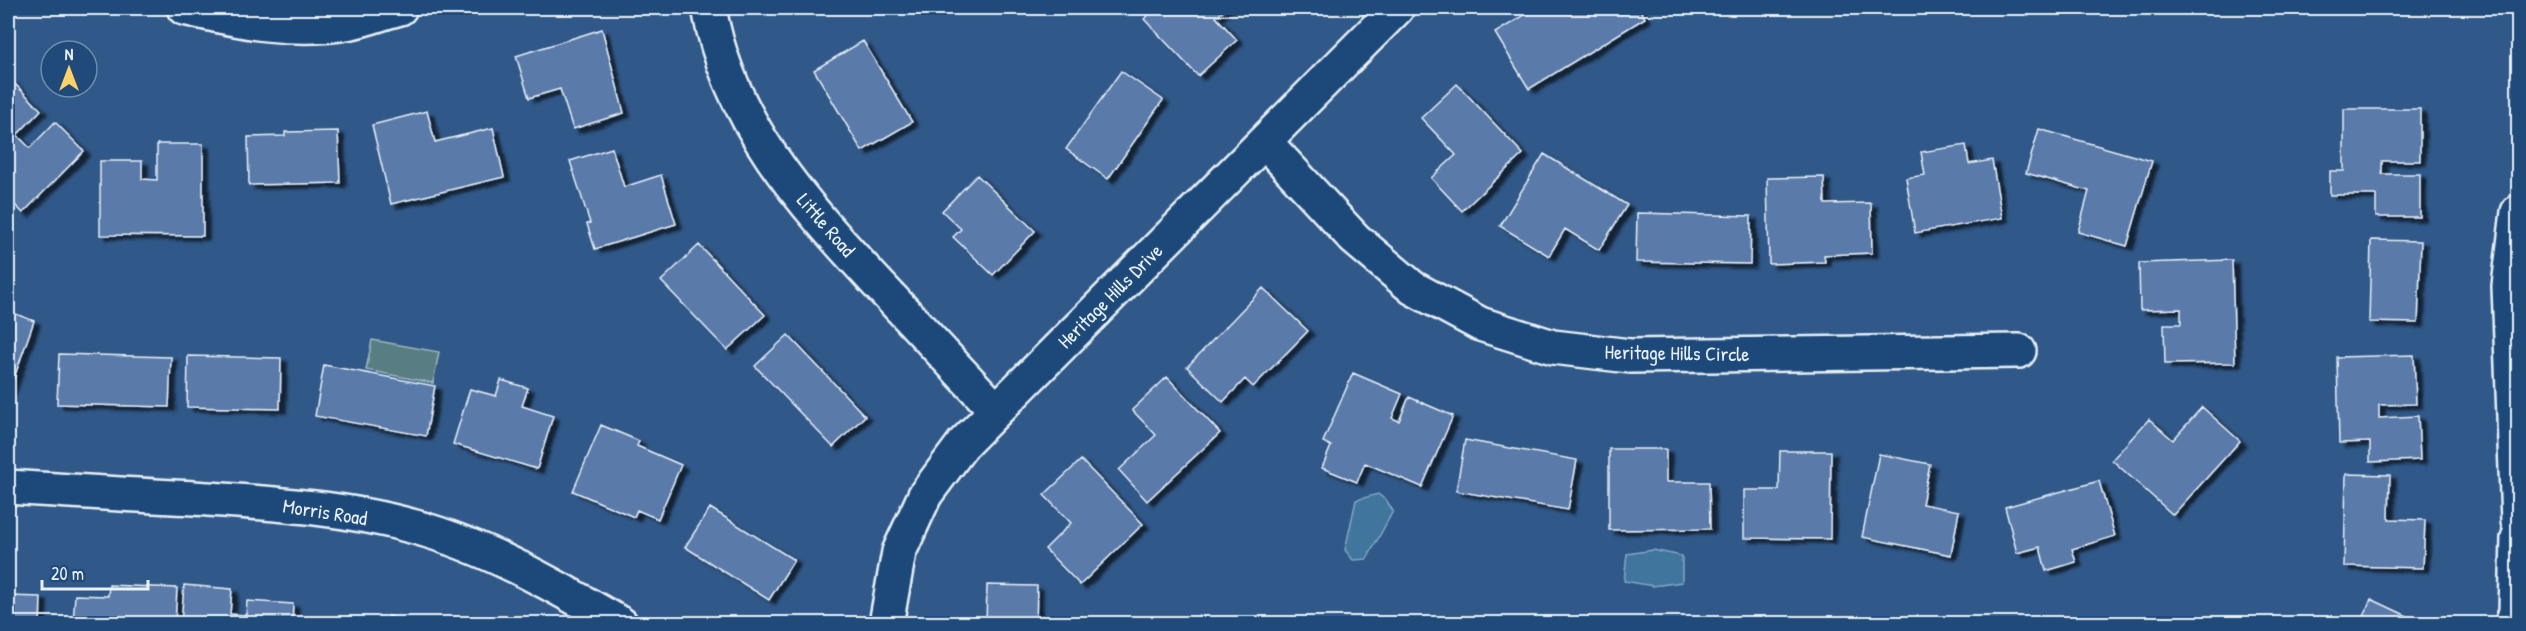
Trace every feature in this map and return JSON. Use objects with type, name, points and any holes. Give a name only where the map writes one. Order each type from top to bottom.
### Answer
[{"type":"street","points":[[184,8],[226,18],[290,27],[351,22],[400,8]]},
{"type":"street","name":"Little Road","points":[[709,8],[713,34],[739,106],[778,169],[825,227],[996,410]]},
{"type":"street","name":"Heritage Hills Drive","points":[[886,624],[899,552],[925,495],[963,444],[1397,8]]},
{"type":"street","name":"Heritage Hills Circle","points":[[1265,142],[1355,239],[1413,288],[1480,324],[1553,347],[1630,356],[2019,351]]},
{"type":"street","points":[[2518,212],[2509,286],[2518,521]]},
{"type":"street","name":"Morris Road","points":[[8,487],[261,502],[338,511],[415,527],[489,554],[560,588],[621,624]]},
{"type":"street","points":[[2512,624],[2516,611],[2518,538]]},
{"type":"green space","points":[[372,340],[439,352],[433,383],[366,370]]},
{"type":"water","points":[[1378,494],[1387,501],[1393,511],[1367,559],[1353,560],[1345,550],[1356,500]]},
{"type":"water","points":[[1653,550],[1682,556],[1682,582],[1653,586],[1624,581],[1627,554]]},
{"type":"building","points":[[1157,8],[1227,8],[1216,17],[1237,40],[1198,76],[1144,19]]},
{"type":"building","points":[[1536,8],[1639,8],[1645,18],[1529,89],[1495,33]]},
{"type":"building","points":[[602,29],[624,113],[573,129],[560,89],[529,98],[516,56]]},
{"type":"building","points":[[863,41],[912,122],[862,151],[814,70]]},
{"type":"building","points":[[1121,71],[1163,100],[1108,179],[1066,149]]},
{"type":"building","points":[[11,80],[41,110],[17,135],[30,148],[55,122],[84,151],[23,213],[8,198],[8,83]]},
{"type":"building","points":[[1457,84],[1523,154],[1462,211],[1431,178],[1456,155],[1421,118]]},
{"type":"building","points":[[2344,109],[2420,109],[2420,161],[2382,161],[2382,174],[2420,174],[2420,217],[2376,217],[2376,195],[2330,195],[2330,171],[2344,171]]},
{"type":"building","points":[[427,111],[435,142],[493,128],[504,177],[391,204],[372,125]]},
{"type":"building","points":[[2039,129],[2152,161],[2127,246],[2078,232],[2089,191],[2026,173]]},
{"type":"building","points":[[338,131],[340,183],[249,185],[248,137],[285,136],[285,132]]},
{"type":"building","points":[[157,144],[203,144],[203,236],[100,235],[100,161],[142,161],[142,179],[157,180]]},
{"type":"building","points":[[1966,145],[1969,164],[1992,160],[2002,218],[1915,233],[1906,178],[1925,175],[1921,152]]},
{"type":"building","points":[[612,148],[624,187],[661,175],[676,224],[595,249],[587,224],[590,223],[570,161]]},
{"type":"building","points":[[1544,154],[1627,205],[1599,250],[1565,229],[1549,256],[1500,226]]},
{"type":"building","points":[[977,175],[1035,231],[993,275],[953,237],[961,229],[942,211]]},
{"type":"building","points":[[1824,177],[1825,204],[1871,203],[1872,253],[1824,255],[1825,262],[1769,264],[1767,178]]},
{"type":"building","points":[[1637,213],[1751,216],[1750,264],[1636,262]]},
{"type":"building","points":[[2371,240],[2421,241],[2418,323],[2369,322]]},
{"type":"building","points":[[699,245],[765,315],[727,350],[661,281]]},
{"type":"building","points":[[2232,260],[2235,363],[2165,364],[2164,324],[2181,324],[2181,309],[2140,310],[2139,263]]},
{"type":"building","points":[[1263,288],[1308,331],[1253,387],[1245,379],[1223,402],[1187,367]]},
{"type":"building","points":[[8,311],[34,321],[8,395]]},
{"type":"building","points":[[788,335],[865,416],[833,447],[755,366]]},
{"type":"building","points":[[59,354],[171,357],[169,407],[57,404]]},
{"type":"building","points":[[2414,355],[2416,404],[2379,405],[2379,418],[2418,416],[2420,460],[2370,462],[2370,442],[2339,443],[2337,357]]},
{"type":"building","points":[[188,356],[281,358],[280,409],[187,407]]},
{"type":"building","points":[[324,365],[435,386],[426,436],[315,416]]},
{"type":"building","points":[[1353,373],[1402,394],[1392,418],[1399,421],[1409,397],[1453,416],[1422,487],[1365,463],[1357,482],[1322,468],[1331,446],[1323,442]]},
{"type":"building","points":[[1167,377],[1220,433],[1147,501],[1119,470],[1156,435],[1132,410]]},
{"type":"building","points":[[501,380],[528,388],[522,406],[553,416],[537,469],[453,444],[470,389],[496,396]]},
{"type":"building","points":[[2202,407],[2240,441],[2173,515],[2112,460],[2149,419],[2173,440]]},
{"type":"building","points":[[601,425],[639,441],[637,446],[681,465],[658,519],[637,510],[634,517],[573,491]]},
{"type":"building","points":[[1465,440],[1577,460],[1568,510],[1456,491]]},
{"type":"building","points":[[1609,449],[1666,449],[1666,482],[1709,482],[1710,529],[1609,530]]},
{"type":"building","points":[[1780,451],[1831,451],[1830,539],[1744,538],[1744,490],[1779,490]]},
{"type":"building","points":[[1879,454],[1930,464],[1922,504],[1959,511],[1951,555],[1862,537]]},
{"type":"building","points":[[1081,460],[1143,524],[1080,585],[1045,549],[1071,523],[1044,495]]},
{"type":"building","points":[[2346,474],[2390,475],[2389,519],[2425,520],[2423,568],[2344,566]]},
{"type":"building","points":[[2099,481],[2115,536],[2072,549],[2076,562],[2046,571],[2040,547],[2017,553],[2005,507]]},
{"type":"building","points":[[710,508],[794,560],[769,600],[685,547]]},
{"type":"building","points":[[109,585],[177,588],[175,624],[73,624],[75,595],[108,596]]},
{"type":"building","points":[[184,585],[232,589],[230,614],[246,615],[247,601],[293,604],[292,624],[181,624]]},
{"type":"building","points":[[987,585],[1037,586],[1036,624],[986,624]]},
{"type":"building","points":[[8,596],[41,597],[40,624],[8,624]]},
{"type":"building","points":[[2371,599],[2418,621],[2417,624],[2361,624]]},
{"type":"building","points":[[389,616],[411,624],[387,624]]}]
